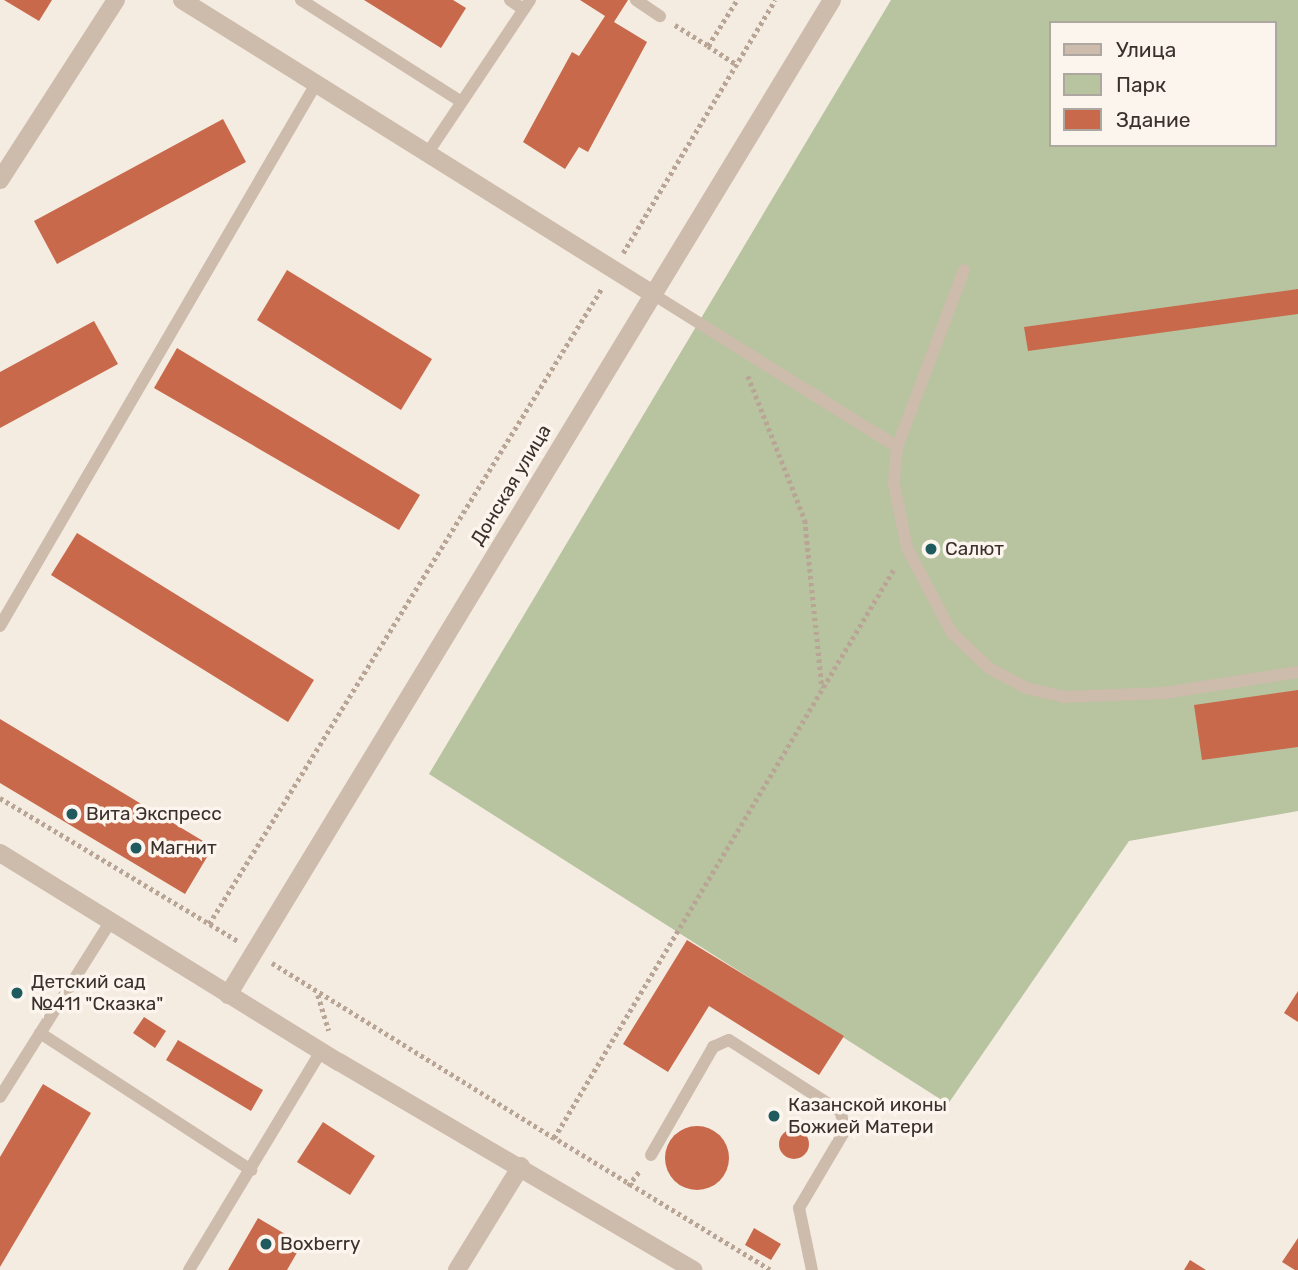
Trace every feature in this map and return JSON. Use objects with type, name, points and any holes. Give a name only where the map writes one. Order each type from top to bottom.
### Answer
[{"type":"street","points":[[0,180],[116,0]]},
{"type":"street","points":[[182,0],[612,272],[651,293]]},
{"type":"street","name":"Донская улица","points":[[229,995],[651,293],[832,0]]},
{"type":"street","points":[[0,853],[321,1051],[694,1270]]},
{"type":"street","points":[[457,1270],[521,1166]]},
{"type":"lane","points":[[301,0],[460,101]]},
{"type":"lane","points":[[427,154],[527,4],[510,0]]},
{"type":"lane","points":[[636,0],[660,16]]},
{"type":"lane","points":[[0,626],[316,85]]},
{"type":"lane","points":[[964,270],[897,447],[896,513],[907,548],[952,633],[989,668],[1026,688],[1064,697],[1164,693],[1298,672]]},
{"type":"lane","points":[[651,293],[897,447]]},
{"type":"lane","points":[[0,1097],[111,921]]},
{"type":"lane","points":[[40,1033],[251,1170]]},
{"type":"lane","points":[[651,1155],[713,1047],[729,1041],[841,1112],[844,1132],[799,1208],[813,1270]]},
{"type":"lane","points":[[190,1270],[321,1051]]},
{"type":"path","points":[[708,46],[737,0]]},
{"type":"path","points":[[209,924],[612,272],[775,0]]},
{"type":"path","points":[[660,16],[736,64]]},
{"type":"path","points":[[737,349],[805,520],[822,688]]},
{"type":"path","points":[[554,1138],[907,548]]},
{"type":"path","points":[[0,798],[254,950],[770,1270]]},
{"type":"green space","name":"Салют","points":[[891,0],[1298,0],[1298,811],[1129,841],[948,1104],[429,774]]},
{"type":"building","points":[[4,0],[52,0],[39,21]]},
{"type":"building","points":[[364,0],[453,0],[466,8],[441,48]]},
{"type":"building","points":[[580,0],[628,0],[614,22],[647,42],[588,152],[579,147],[565,169],[523,142],[572,52],[579,56],[605,16]]},
{"type":"building","points":[[223,119],[246,162],[57,264],[34,221]]},
{"type":"building","points":[[287,270],[432,359],[401,410],[257,320]]},
{"type":"building","points":[[1298,289],[1298,314],[1028,351],[1024,327]]},
{"type":"building","points":[[94,321],[118,364],[0,428],[0,372]]},
{"type":"building","points":[[177,348],[420,495],[399,530],[154,388]]},
{"type":"building","points":[[77,533],[314,680],[288,722],[51,575]]},
{"type":"building","points":[[1298,690],[1298,747],[1202,760],[1194,705]]},
{"type":"building","points":[[0,719],[213,847],[185,894],[0,783]]},
{"type":"building","points":[[687,940],[844,1036],[819,1075],[709,1006],[668,1072],[623,1044]]},
{"type":"building","points":[[1298,991],[1298,1022],[1284,1013]]},
{"type":"building","points":[[144,1017],[166,1031],[155,1048],[133,1033]]},
{"type":"building","points":[[178,1040],[263,1090],[251,1111],[166,1060]]},
{"type":"building","points":[[43,1084],[91,1113],[0,1267],[0,1157]]},
{"type":"building","points":[[323,1122],[375,1156],[350,1195],[297,1162]]},
{"type":"building","points":[[697,1126],[709,1128],[720,1135],[727,1146],[727,1170],[720,1181],[709,1188],[697,1190],[685,1188],[674,1181],[667,1170],[665,1158],[667,1146],[674,1135],[685,1128]]},
{"type":"building","points":[[794,1129],[800,1130],[808,1138],[808,1150],[800,1158],[794,1159],[788,1158],[780,1150],[779,1144],[780,1138],[788,1130]]},
{"type":"building","points":[[258,1218],[302,1244],[287,1270],[228,1270]]},
{"type":"building","points":[[754,1228],[781,1244],[771,1260],[745,1245]]},
{"type":"building","points":[[1298,1238],[1298,1270],[1295,1270],[1282,1262]]},
{"type":"building","points":[[1190,1260],[1206,1270],[1184,1270]]},
{"type":"place","name":"Салют","points":[[931,549]]},
{"type":"place","name":"Вита Экспресс","points":[[72,814]]},
{"type":"place","name":"Магнит","points":[[136,848]]},
{"type":"place","name":"Детский сад №411 \"Сказка\"","points":[[17,993]]},
{"type":"place","name":"Казанской иконы Божией Матери","points":[[774,1116]]},
{"type":"place","name":"Boxberry","points":[[266,1244]]}]
